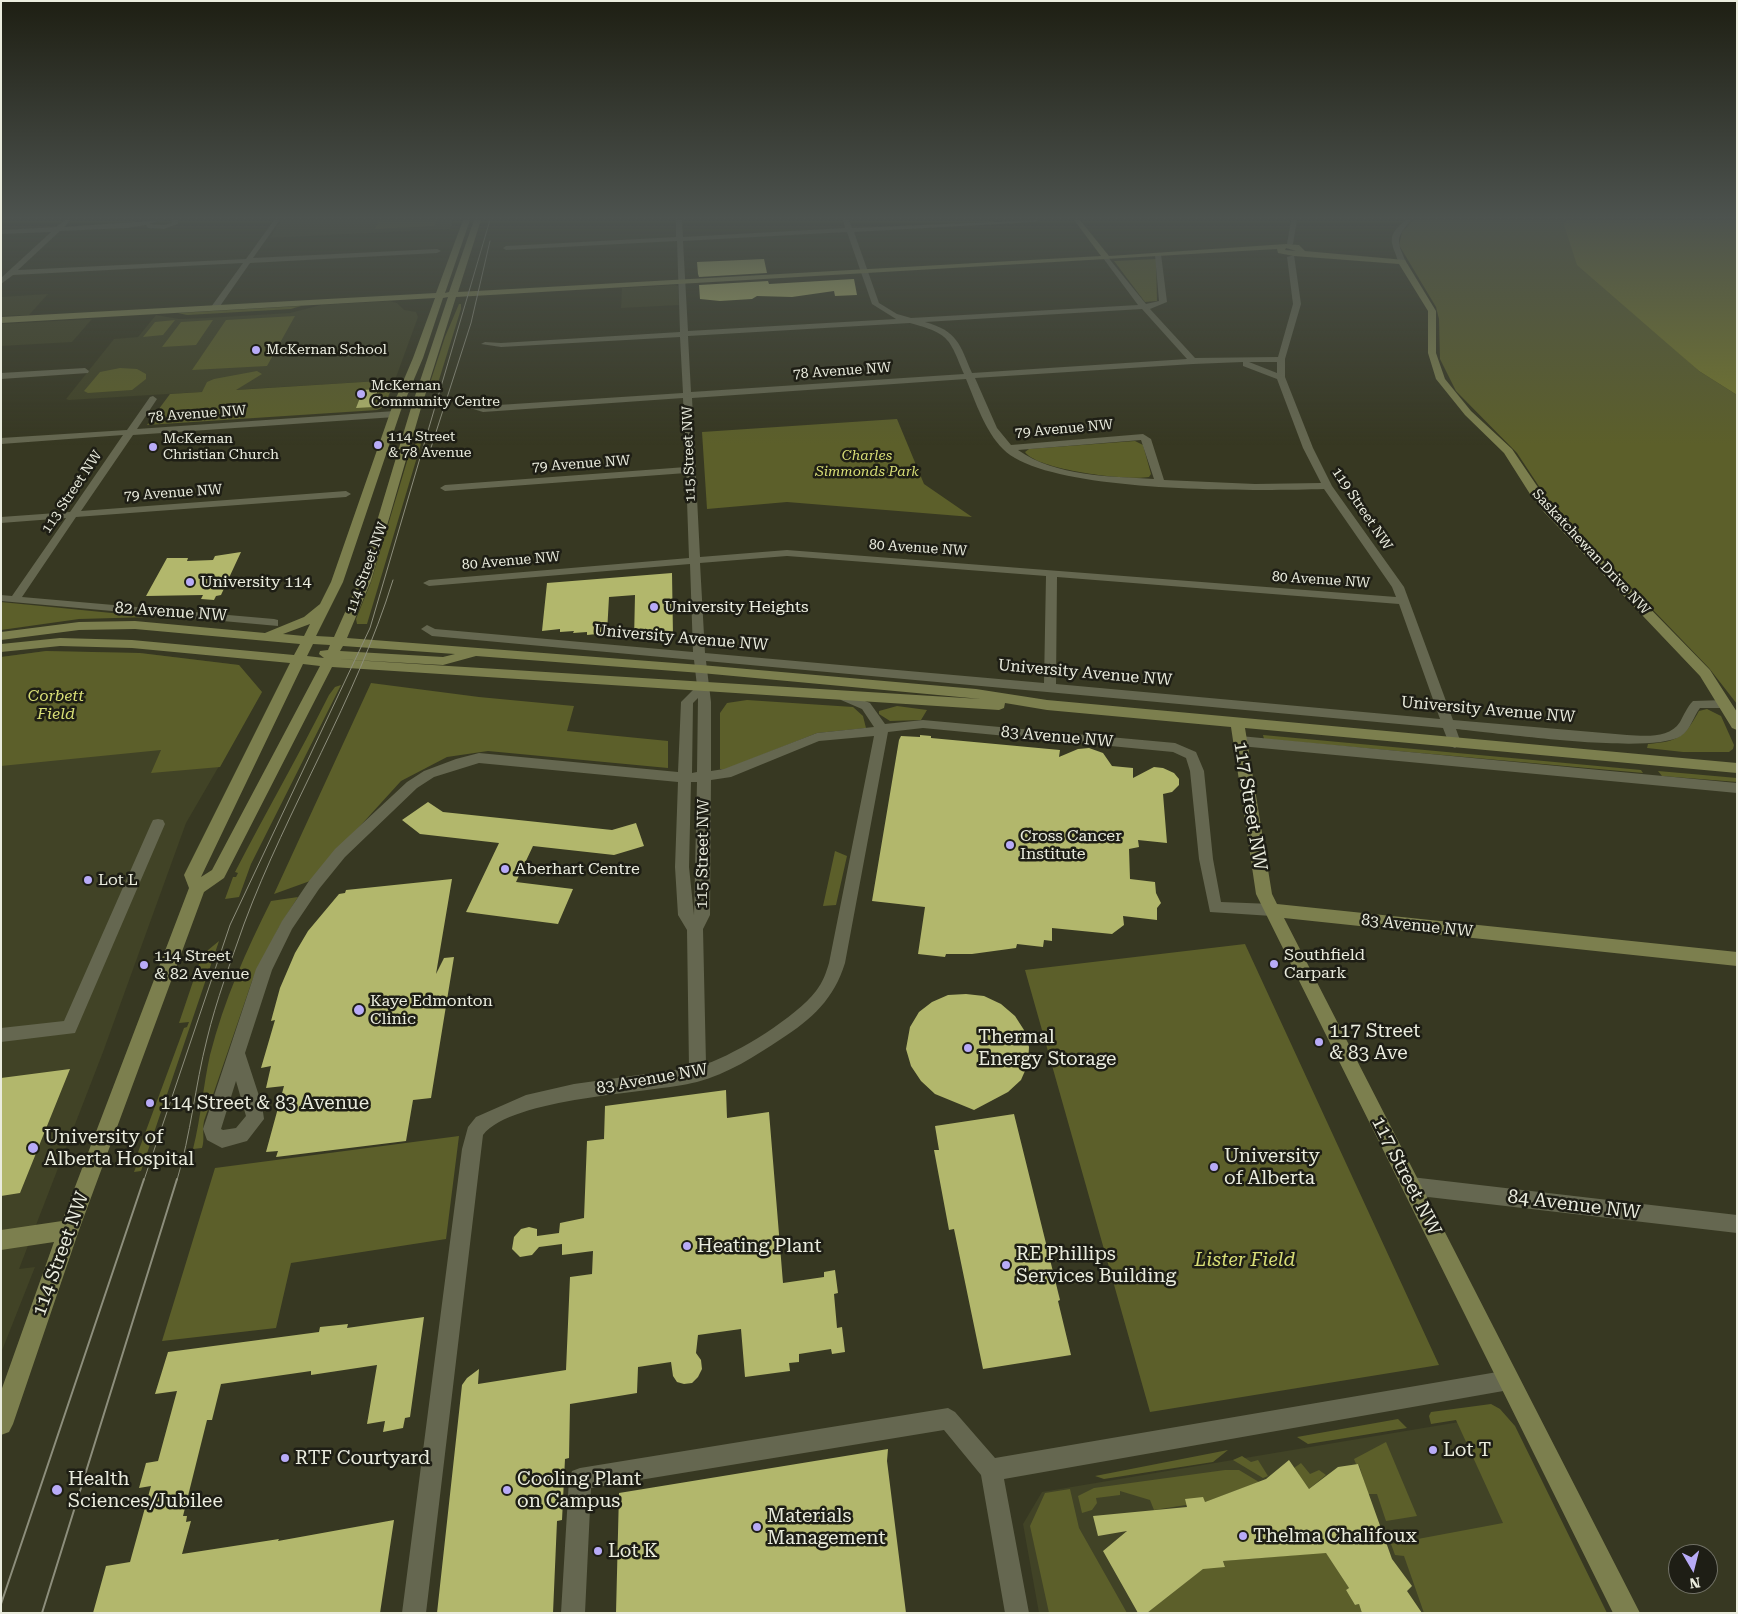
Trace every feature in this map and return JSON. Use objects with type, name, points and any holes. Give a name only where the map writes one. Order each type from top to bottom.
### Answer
[{"type":"main road","points":[[1,320],[434,295]]},
{"type":"main road","name":"114 Street NW","points":[[198,888],[192,875],[310,640],[343,566],[395,414],[418,358],[440,295]]},
{"type":"main road","name":"114 Street NW","points":[[1,1424],[69,1230],[198,888],[218,874],[333,652],[368,572],[453,295]]},
{"type":"main road","name":"Saskatchewan Drive NW","points":[[1422,295],[1432,311],[1432,352],[1445,384],[1468,412],[1508,451],[1535,494],[1548,510],[1705,673],[1737,725]]},
{"type":"main road","points":[[265,637],[288,630],[308,620],[330,596]]},
{"type":"main road","name":"82 Avenue NW","points":[[1,636],[111,625],[310,640],[333,652]]},
{"type":"main road","points":[[1,648],[60,642],[92,642],[299,660]]},
{"type":"main road","name":"University Avenue NW","points":[[333,652],[554,679],[975,705],[1047,705]]},
{"type":"main road","name":"University Avenue NW","points":[[299,660],[333,652],[447,661],[478,653],[700,663],[842,682],[976,694],[1238,732],[1455,743],[1737,768]]},
{"type":"main road","points":[[554,679],[583,673],[677,675],[700,663]]},
{"type":"main road","points":[[702,688],[710,683],[723,681],[802,685],[842,682]]},
{"type":"main road","name":"117 Street NW","points":[[1238,732],[1264,894],[1627,1613]]},
{"type":"main road","name":"83 Avenue NW","points":[[1272,910],[1737,959]]},
{"type":"main road","points":[[1,1240],[69,1230]]},
{"type":"street","points":[[215,308],[224,295]]},
{"type":"street","name":"115 Street NW","points":[[682,295],[694,560],[700,663],[705,702],[702,915],[695,929],[698,1074]]},
{"type":"street","points":[[873,295],[876,304],[888,314],[934,327],[949,336],[956,343],[992,428],[1007,448]]},
{"type":"street","points":[[1135,295],[1193,361]]},
{"type":"street","points":[[485,344],[501,345],[1144,307],[1159,305],[1162,302],[1162,295]]},
{"type":"street","name":"119 Street NW","points":[[1296,295],[1297,304],[1281,359],[1281,377],[1308,448],[1326,486],[1388,572],[1404,601],[1455,743]]},
{"type":"street","name":"78 Avenue NW","points":[[471,407],[483,409],[1193,361],[1281,359]]},
{"type":"street","name":"78 Avenue NW","points":[[1216,360],[1250,364],[1281,377]]},
{"type":"street","points":[[1,376],[85,371]]},
{"type":"street","name":"113 Street NW","points":[[15,599],[152,399]]},
{"type":"street","name":"78 Avenue NW","points":[[1,441],[395,414]]},
{"type":"street","name":"79 Avenue NW","points":[[1007,448],[1143,437],[1146,439],[1160,483]]},
{"type":"street","name":"79 Avenue NW","points":[[1007,448],[1038,464],[1071,474],[1160,483],[1248,488],[1326,486]]},
{"type":"street","name":"79 Avenue NW","points":[[445,488],[690,470]]},
{"type":"street","name":"79 Avenue NW","points":[[1,520],[346,494]]},
{"type":"street","name":"80 Avenue NW","points":[[428,584],[787,553],[1404,601]]},
{"type":"street","points":[[1050,688],[1052,574]]},
{"type":"street","points":[[1,598],[274,623]]},
{"type":"street","name":"University Avenue NW","points":[[427,629],[432,632],[700,663],[1050,688],[1613,739],[1647,740],[1666,737],[1678,731],[1698,704],[1725,704]]},
{"type":"street","name":"115 Street NW","points":[[695,929],[686,915],[682,866],[686,702],[702,688]]},
{"type":"street","points":[[237,1053],[243,1080],[254,1108],[255,1119],[241,1135],[222,1139],[213,1134],[212,1128],[264,969],[274,948],[298,907],[340,853],[357,835],[412,786],[429,774],[461,762],[490,758],[685,778],[726,774],[817,737],[882,730],[866,706],[845,697]]},
{"type":"street","name":"83 Avenue NW","points":[[414,1613],[472,1141],[476,1130],[487,1119],[520,1105],[555,1096],[698,1074],[729,1062],[796,1021],[823,997],[828,989],[837,963],[882,730],[922,724],[1175,748],[1185,751],[1191,755],[1197,771],[1206,859],[1215,908],[1272,910]]},
{"type":"street","name":"University Avenue NW","points":[[1238,732],[1737,788]]},
{"type":"street","points":[[1644,760],[1655,780]]},
{"type":"street","points":[[1,1035],[69,1028],[158,824]]},
{"type":"street","name":"84 Avenue NW","points":[[1411,1186],[1737,1224]]},
{"type":"street","points":[[991,1470],[1510,1380]]},
{"type":"street","points":[[573,1613],[580,1479],[948,1419],[991,1470],[1017,1613]]},
{"type":"shaded area","points":[[47,295],[29,315],[1,316],[1,297]]},
{"type":"shaded area","points":[[622,295],[678,295],[679,305],[621,308]]},
{"type":"shaded area","points":[[1612,295],[1737,295],[1737,395],[1699,371]]},
{"type":"shaded area","name":"McKernan School","points":[[390,301],[397,303],[404,310],[416,312],[418,317],[395,380],[66,399],[114,339],[138,337],[156,315],[179,319],[290,313],[321,305]]},
{"type":"shaded area","points":[[92,319],[72,342],[1,346],[1,324]]},
{"type":"shaded area","points":[[46,651],[140,653],[239,665],[262,692],[186,823],[103,1052],[19,1269],[35,1267],[1,1353],[1,657]]},
{"type":"shaded area","points":[[1495,1416],[1591,1613],[1039,1613],[1023,1524],[1042,1492]]},
{"type":"green space","points":[[1140,295],[1157,295],[1157,301],[1145,302]]},
{"type":"green space","points":[[1429,295],[1623,295],[1644,321],[1699,371],[1737,395],[1737,704],[1709,668],[1550,503],[1517,453],[1456,391],[1440,359],[1439,319],[1436,307]]},
{"type":"green space","points":[[459,304],[461,304],[461,309],[438,383],[430,383],[445,337]]},
{"type":"green space","points":[[301,306],[291,309],[187,315],[178,313]]},
{"type":"green space","points":[[295,316],[267,366],[192,370],[226,320]]},
{"type":"green space","points":[[175,320],[163,335],[143,337],[155,322]]},
{"type":"green space","points":[[213,320],[196,345],[162,347],[181,322]]},
{"type":"green space","points":[[120,368],[137,369],[146,374],[146,379],[132,390],[88,393],[84,391],[100,372]]},
{"type":"green space","points":[[257,371],[262,374],[236,390],[395,380],[384,407],[377,410],[147,425],[170,394],[202,392],[207,382],[214,379]]},
{"type":"green space","name":"Charles Simmonds Park","points":[[897,419],[924,484],[972,517],[787,502],[707,509],[702,432]]},
{"type":"green space","points":[[419,437],[423,437],[367,624],[357,624],[356,619],[371,582],[408,458]]},
{"type":"green space","points":[[1135,441],[1143,445],[1151,474],[1149,477],[1104,476],[1064,469],[1046,464],[1025,452],[1029,449]]},
{"type":"green space","points":[[1,602],[152,617],[79,619],[1,630]]},
{"type":"green space","name":"Corbett Field","points":[[46,651],[140,653],[239,665],[262,692],[220,767],[151,773],[161,750],[1,766],[1,657]]},
{"type":"green space","points":[[371,683],[479,697],[574,706],[567,731],[668,741],[668,768],[488,751],[447,757],[401,781],[310,881],[274,894]]},
{"type":"green space","points":[[341,685],[251,864],[239,897],[225,899],[233,877],[236,877],[238,873],[235,872],[329,695],[335,687]]},
{"type":"green space","points":[[747,700],[853,707],[863,716],[866,728],[817,733],[724,770],[720,769],[720,713],[727,703]]},
{"type":"green space","points":[[897,706],[927,710],[921,720],[890,721],[879,714],[879,711]]},
{"type":"green space","points":[[1707,709],[1721,716],[1734,745],[1733,749],[1729,752],[1683,752],[1647,748],[1648,744],[1667,741],[1680,736],[1689,727],[1699,711]]},
{"type":"green space","points":[[1263,735],[1641,770],[1643,773],[1264,739]]},
{"type":"green space","points":[[1658,771],[1737,778],[1737,782],[1662,776]]},
{"type":"green space","points":[[835,851],[847,856],[836,905],[823,906]]},
{"type":"green space","points":[[298,897],[279,927],[252,981],[204,1121],[202,1148],[193,1149],[210,1055],[236,976],[271,901]]},
{"type":"green space","points":[[219,941],[141,1171],[134,1172],[138,1161],[137,1155],[184,1028],[187,1027],[189,1022],[179,1023],[202,955]]},
{"type":"green space","name":"Lister Field","points":[[1245,944],[1439,1365],[1150,1412],[1025,970]]},
{"type":"green space","points":[[459,1136],[446,1239],[291,1263],[276,1328],[162,1341],[215,1168]]},
{"type":"green space","points":[[1491,1404],[1500,1409],[1515,1426],[1607,1613],[1424,1613],[1404,1556],[1395,1555],[1391,1544],[1503,1523],[1456,1420],[1431,1424],[1429,1416],[1431,1412]]},
{"type":"green space","points":[[1398,1419],[1407,1428],[1308,1444],[1297,1437]]},
{"type":"green space","points":[[1386,1442],[1417,1516],[1386,1521],[1377,1494],[1368,1494],[1359,1465],[1356,1464],[1354,1459]]},
{"type":"green space","points":[[1228,1450],[1213,1462],[1104,1479],[1095,1476]]},
{"type":"green space","points":[[1242,1456],[1251,1462],[1258,1460],[1268,1476],[1263,1478],[1233,1460]]},
{"type":"green space","points":[[1301,1463],[1310,1474],[1319,1470],[1326,1475],[1309,1489],[1294,1468]]},
{"type":"green space","points":[[1225,1470],[1239,1470],[1259,1482],[1205,1502],[1154,1510],[1150,1500],[1120,1491],[1120,1495],[1096,1498],[1097,1503],[1092,1510],[1082,1513],[1078,1496],[1094,1488]]},
{"type":"green space","points":[[1070,1489],[1079,1528],[1127,1613],[1049,1613],[1030,1526],[1045,1493]]},
{"type":"green space","points":[[1316,1537],[1349,1588],[1346,1590],[1355,1605],[1359,1604],[1362,1613],[1147,1613],[1209,1564],[1225,1566],[1223,1561],[1307,1554]]},
{"type":"building","points":[[700,295],[804,295],[792,297],[757,296],[752,299],[720,301],[700,299]]},
{"type":"building","points":[[378,389],[373,407],[356,408],[363,390]]},
{"type":"building","name":"University 114","points":[[241,552],[221,595],[216,596],[214,600],[201,599],[203,595],[146,596],[167,558],[188,558],[187,561],[213,560],[215,556]]},
{"type":"building","name":"University Heights","points":[[672,573],[673,636],[634,640],[635,595],[609,597],[607,633],[587,635],[587,632],[560,632],[560,629],[542,631],[547,583]]},
{"type":"building","name":"Cross Cancer Institute","points":[[920,735],[931,736],[931,738],[1060,750],[1059,757],[1078,749],[1089,748],[1103,753],[1112,766],[1133,768],[1133,778],[1154,767],[1163,768],[1174,773],[1179,779],[1179,785],[1172,792],[1163,794],[1167,843],[1138,840],[1139,847],[1129,849],[1130,879],[1155,882],[1156,893],[1161,903],[1157,908],[1157,920],[1123,916],[1124,925],[1112,934],[1052,928],[1052,941],[1044,940],[1043,947],[1017,944],[1016,948],[972,954],[946,954],[945,957],[918,954],[925,907],[872,901],[899,740],[901,736],[920,737]]},
{"type":"building","name":"Aberhart Centre","points":[[428,802],[443,812],[612,830],[636,823],[644,846],[614,855],[533,846],[516,882],[573,889],[558,924],[466,912],[499,843],[420,834],[402,820]]},
{"type":"building","name":"Kaye Edmonton Clinic","points":[[452,879],[436,974],[444,958],[454,957],[431,1098],[413,1100],[406,1141],[276,1157],[278,1151],[266,1152],[284,1086],[266,1088],[271,1066],[261,1068],[275,1020],[271,1021],[280,988],[295,953],[308,931],[339,894],[345,893],[346,890]]},
{"type":"building","name":"Thermal Energy Storage","points":[[948,995],[984,996],[1001,1004],[1015,1016],[1024,1030],[1029,1047],[1028,1064],[1021,1080],[1008,1092],[974,1110],[935,1094],[921,1081],[911,1066],[906,1049],[910,1027],[919,1012],[932,1002]]},
{"type":"building","points":[[70,1069],[20,1193],[1,1196],[1,1078]]},
{"type":"building","name":"Heating Plant","points":[[726,1090],[727,1118],[769,1112],[783,1283],[824,1277],[824,1272],[835,1270],[838,1293],[834,1294],[837,1328],[842,1327],[845,1352],[832,1354],[831,1349],[799,1354],[799,1362],[789,1363],[790,1371],[745,1377],[741,1329],[698,1335],[696,1353],[701,1360],[702,1369],[692,1383],[684,1384],[677,1382],[673,1376],[671,1362],[638,1367],[637,1393],[570,1404],[569,1458],[565,1459],[562,1520],[557,1521],[553,1613],[437,1613],[462,1385],[467,1378],[479,1369],[478,1384],[566,1370],[570,1277],[592,1274],[593,1251],[562,1255],[562,1244],[539,1247],[532,1255],[520,1257],[512,1249],[514,1237],[521,1229],[529,1227],[537,1229],[537,1236],[559,1233],[560,1223],[584,1218],[587,1141],[604,1139],[605,1106]]},
{"type":"building","name":"RE Phillips Services Building","points":[[1014,1114],[1060,1300],[1058,1301],[1071,1355],[983,1369],[954,1229],[949,1230],[934,1150],[939,1150],[935,1126]]},
{"type":"building","points":[[424,1317],[410,1417],[405,1418],[403,1428],[383,1432],[385,1421],[367,1424],[377,1365],[311,1375],[311,1371],[221,1384],[212,1420],[207,1420],[183,1516],[187,1516],[186,1522],[191,1521],[182,1554],[279,1539],[278,1541],[394,1520],[380,1613],[93,1613],[106,1566],[130,1562],[151,1486],[139,1488],[146,1463],[158,1461],[177,1391],[155,1394],[168,1352],[319,1332],[320,1327],[348,1324],[347,1328]]},
{"type":"building","name":"Materials Management","points":[[888,1449],[887,1461],[906,1613],[616,1613],[619,1493]]},
{"type":"building","name":"Thelma Chalifoux","points":[[1289,1460],[1309,1489],[1338,1467],[1358,1464],[1392,1559],[1412,1586],[1407,1591],[1422,1613],[1362,1613],[1359,1604],[1355,1605],[1346,1590],[1349,1588],[1326,1553],[1223,1561],[1225,1567],[1203,1569],[1147,1613],[1138,1613],[1103,1551],[1127,1531],[1098,1536],[1093,1516],[1187,1507],[1185,1499],[1203,1497],[1205,1502],[1266,1479]]},
{"type":"tram line","points":[[144,1180],[230,925],[370,628],[468,295]]},
{"type":"tram line","points":[[428,457],[471,323],[477,295]]},
{"type":"tram line","points":[[177,1180],[211,1025],[244,924],[281,837],[360,668],[393,580]]},
{"type":"tram line","points":[[1,1604],[144,1179]]},
{"type":"tram line","points":[[42,1613],[177,1179]]},
{"type":"place","name":"McKernan School","points":[[256,350]]},
{"type":"place","name":"McKernan Community Centre","points":[[361,394]]},
{"type":"place","name":"114 Street & 78 Avenue","points":[[378,445]]},
{"type":"place","name":"McKernan Christian Church","points":[[153,447]]},
{"type":"place","name":"University 114","points":[[190,582]]},
{"type":"place","name":"University Heights","points":[[654,607]]},
{"type":"place","name":"Cross Cancer Institute","points":[[1010,845]]},
{"type":"place","name":"Aberhart Centre","points":[[505,869]]},
{"type":"place","name":"Lot L","points":[[88,880]]},
{"type":"place","name":"Southfield Carpark","points":[[1274,964]]},
{"type":"place","name":"114 Street & 82 Avenue","points":[[144,965]]},
{"type":"place","name":"Kaye Edmonton Clinic","points":[[359,1010]]},
{"type":"place","name":"117 Street & 83 Ave","points":[[1319,1042]]},
{"type":"place","name":"Thermal Energy Storage","points":[[968,1048]]},
{"type":"place","name":"114 Street & 83 Avenue","points":[[150,1103]]},
{"type":"place","name":"University of Alberta Hospital","points":[[33,1148]]},
{"type":"place","name":"University of Alberta","points":[[1214,1167]]},
{"type":"place","name":"Heating Plant","points":[[687,1246]]},
{"type":"place","name":"RE Phillips Services Building","points":[[1006,1265]]},
{"type":"place","name":"Lot T","points":[[1433,1450]]},
{"type":"place","name":"RTF Courtyard","points":[[285,1458]]},
{"type":"place","name":"Health Sciences/Jubilee","points":[[57,1490]]},
{"type":"place","name":"Cooling Plant on Campus","points":[[507,1490]]},
{"type":"place","name":"Materials Management","points":[[757,1527]]},
{"type":"place","name":"Thelma Chalifoux","points":[[1243,1536]]},
{"type":"place","name":"Lot K","points":[[598,1551]]}]
